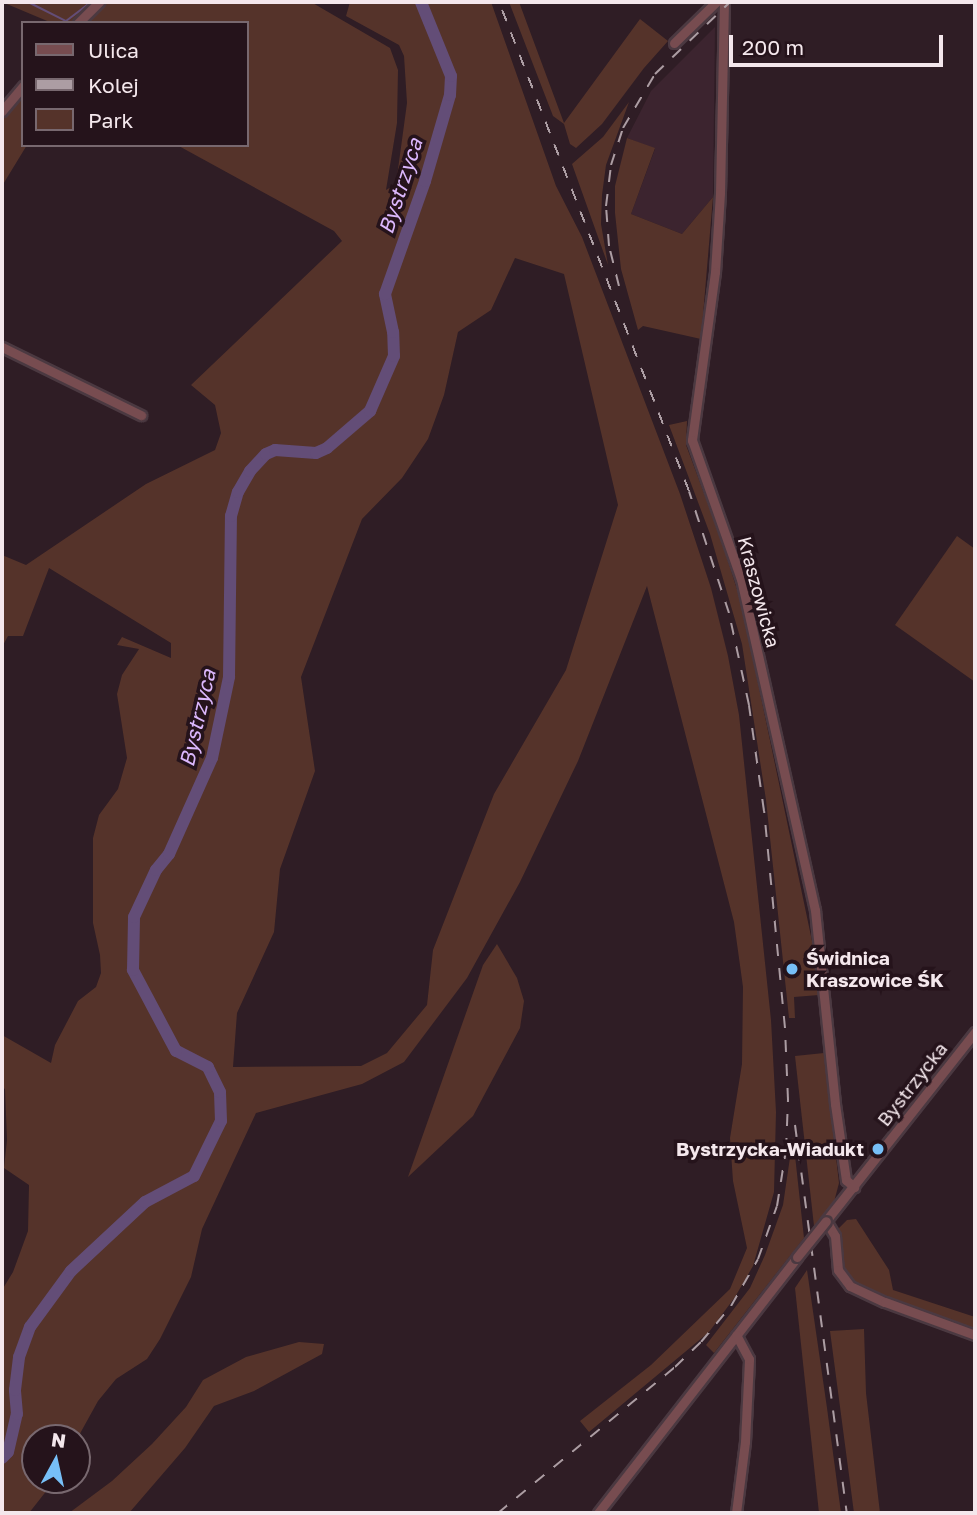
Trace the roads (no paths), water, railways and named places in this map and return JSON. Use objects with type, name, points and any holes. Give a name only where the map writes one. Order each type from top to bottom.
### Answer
[{"type":"street","points":[[80,21],[100,2]]},
{"type":"street","points":[[674,43],[716,2]]},
{"type":"street","name":"Kraszowicka","points":[[724,2],[716,258],[692,440],[741,579],[815,910],[836,1117],[846,1180],[854,1187]]},
{"type":"street","points":[[2,111],[21,88]]},
{"type":"street","points":[[2,347],[141,415]]},
{"type":"street","name":"Bystrzycka","points":[[598,1513],[975,1032]]},
{"type":"street","points":[[826,1222],[835,1236],[838,1270],[850,1286],[885,1302],[975,1335]]},
{"type":"street","points":[[736,1335],[749,1359],[745,1442],[736,1513]]},
{"type":"waterway","points":[[28,2],[66,21],[91,2]]},
{"type":"waterway","name":"Bystrzyca","points":[[2,1458],[8,1452],[17,1414],[15,1390],[19,1357],[30,1327],[71,1271],[145,1202],[194,1176],[221,1121],[220,1092],[208,1067],[176,1051],[133,970],[134,917],[156,870],[169,854],[212,758],[229,677],[231,516],[238,492],[250,471],[266,454],[275,450],[316,453],[327,448],[370,411],[394,356],[393,332],[385,294],[425,181],[450,95],[451,76],[421,2]]},
{"type":"railway","points":[[498,1513],[675,1367],[701,1342],[731,1306],[758,1259],[777,1206],[786,1150],[788,1100],[785,1028],[764,811],[749,705],[729,613],[689,491],[499,2]]},
{"type":"railway","points":[[619,286],[609,246],[606,206],[611,165],[623,128],[655,74],[730,2]]},
{"type":"railway","points":[[795,1125],[847,1513]]},
{"type":"place","name":"Świdnica Kraszowice ŚK","points":[[792,969]]},
{"type":"place","name":"Bystrzycka-Wiadukt","points":[[878,1149]]}]
